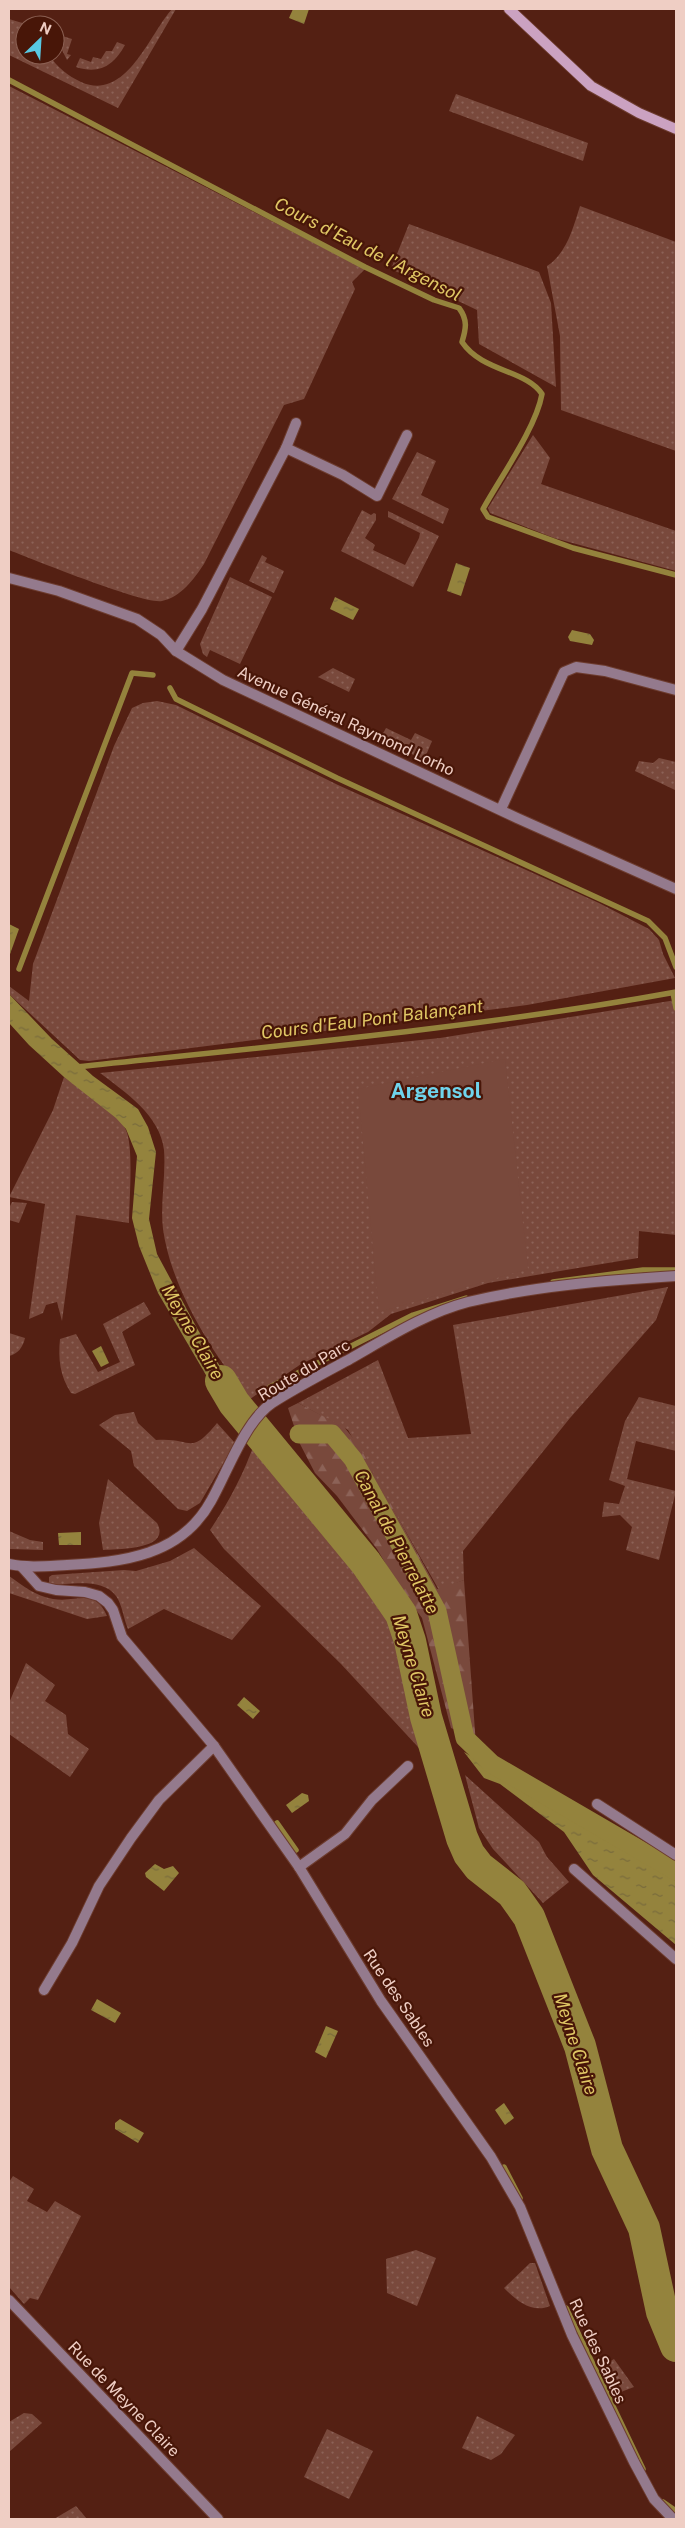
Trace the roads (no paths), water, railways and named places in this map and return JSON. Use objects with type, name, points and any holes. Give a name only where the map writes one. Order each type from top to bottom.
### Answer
[{"type":"street","points":[[509,9],[591,86],[639,113],[676,129]]},
{"type":"street","points":[[176,651],[202,609],[286,448],[296,423]]},
{"type":"street","points":[[286,448],[343,475],[378,496],[406,435]]},
{"type":"street","name":"Avenue Général Raymond Lorho","points":[[9,578],[59,591],[137,619],[161,635],[176,651],[223,680],[676,889]]},
{"type":"street","points":[[501,809],[564,672],[576,667],[605,671],[676,690]]},
{"type":"street","name":"Route du Parc","points":[[9,1564],[22,1567],[103,1563],[133,1559],[153,1553],[187,1532],[202,1516],[245,1438],[264,1409],[386,1338],[441,1311],[469,1302],[552,1288],[676,1276]]},
{"type":"street","name":"Rue des Sables","points":[[22,1567],[39,1586],[56,1590],[85,1592],[99,1596],[113,1610],[119,1632],[214,1746],[299,1867],[381,2001],[492,2157],[520,2207],[572,2335],[634,2462],[654,2498],[673,2519]]},
{"type":"street","points":[[44,1990],[72,1943],[99,1886],[131,1838],[159,1800],[214,1746]]},
{"type":"street","points":[[299,1867],[345,1834],[372,1800],[408,1766]]},
{"type":"street","points":[[598,1804],[676,1855]]},
{"type":"street","points":[[574,1869],[676,1959]]},
{"type":"street","name":"Rue de Meyne Claire","points":[[9,2300],[218,2519]]},
{"type":"water","points":[[293,9],[309,9],[304,24],[289,18]]},
{"type":"water","points":[[456,563],[470,568],[461,596],[447,591]]},
{"type":"water","points":[[335,597],[359,609],[353,620],[330,609]]},
{"type":"water","points":[[572,630],[590,634],[594,640],[592,645],[570,641],[568,637]]},
{"type":"water","points":[[9,924],[19,929],[9,957]]},
{"type":"water","points":[[9,994],[52,1039],[93,1076],[138,1109],[148,1127],[156,1152],[149,1219],[157,1254],[198,1330],[243,1403],[251,1409],[241,1425],[227,1411],[158,1293],[139,1246],[132,1218],[137,1156],[126,1129],[116,1118],[64,1077],[29,1045],[9,1023]]},
{"type":"water","points":[[101,1346],[109,1363],[101,1367],[92,1351]]},
{"type":"water","points":[[81,1532],[81,1545],[59,1545],[58,1533]]},
{"type":"water","points":[[244,1697],[260,1711],[253,1719],[237,1705]]},
{"type":"water","points":[[464,1752],[605,1834],[676,1881],[676,1945],[593,1875],[564,1832],[500,1784],[484,1778]]},
{"type":"water","points":[[302,1793],[308,1795],[309,1801],[292,1813],[286,1805]]},
{"type":"water","points":[[155,1864],[164,1869],[173,1866],[179,1873],[164,1891],[146,1877],[145,1873]]},
{"type":"water","points":[[97,1999],[121,2013],[115,2023],[91,2010]]},
{"type":"water","points":[[326,2026],[338,2031],[326,2058],[315,2052]]},
{"type":"water","points":[[504,2103],[514,2118],[505,2125],[495,2110]]},
{"type":"water","points":[[120,2119],[144,2133],[138,2143],[115,2129],[115,2123]]},
{"type":"waterway","name":"Cours d'Eau de l'Argensol","points":[[9,80],[365,267],[434,300],[459,308],[464,317],[465,325],[462,342],[471,352],[492,365],[526,380],[542,394],[533,422],[517,453],[483,509],[488,517],[573,548],[676,575]]},
{"type":"waterway","points":[[19,969],[132,673],[153,675]]},
{"type":"waterway","points":[[170,688],[176,699],[337,778],[648,921],[665,938],[676,967]]},
{"type":"waterway","name":"Cours d'Eau Pont Balançant","points":[[76,1067],[302,1044],[452,1026],[602,1005],[676,992]]},
{"type":"waterway","points":[[673,993],[676,1008]]},
{"type":"waterway","points":[[553,1282],[643,1270],[676,1270]]},
{"type":"waterway","points":[[270,1387],[413,1315],[466,1298]]},
{"type":"waterway","name":"Meyne Claire","points":[[221,1381],[234,1403],[366,1563],[401,1614],[410,1641],[426,1717],[462,1838],[469,1854],[479,1867],[512,1893],[529,1917],[580,2046],[607,2149],[644,2228],[662,2312],[676,2346]]},
{"type":"waterway","name":"Canal de Pierrelatte","points":[[299,1434],[332,1434],[353,1459],[437,1611],[465,1738],[492,1764],[676,1871]]},
{"type":"waterway","points":[[277,1823],[296,1850]]},
{"type":"waterway","points":[[504,2167],[520,2198]]},
{"type":"waterway","points":[[566,2308],[643,2469]]},
{"type":"waterway","points":[[663,2502],[676,2511]]},
{"type":"district","name":"Argensol","points":[[436,1090]]}]
